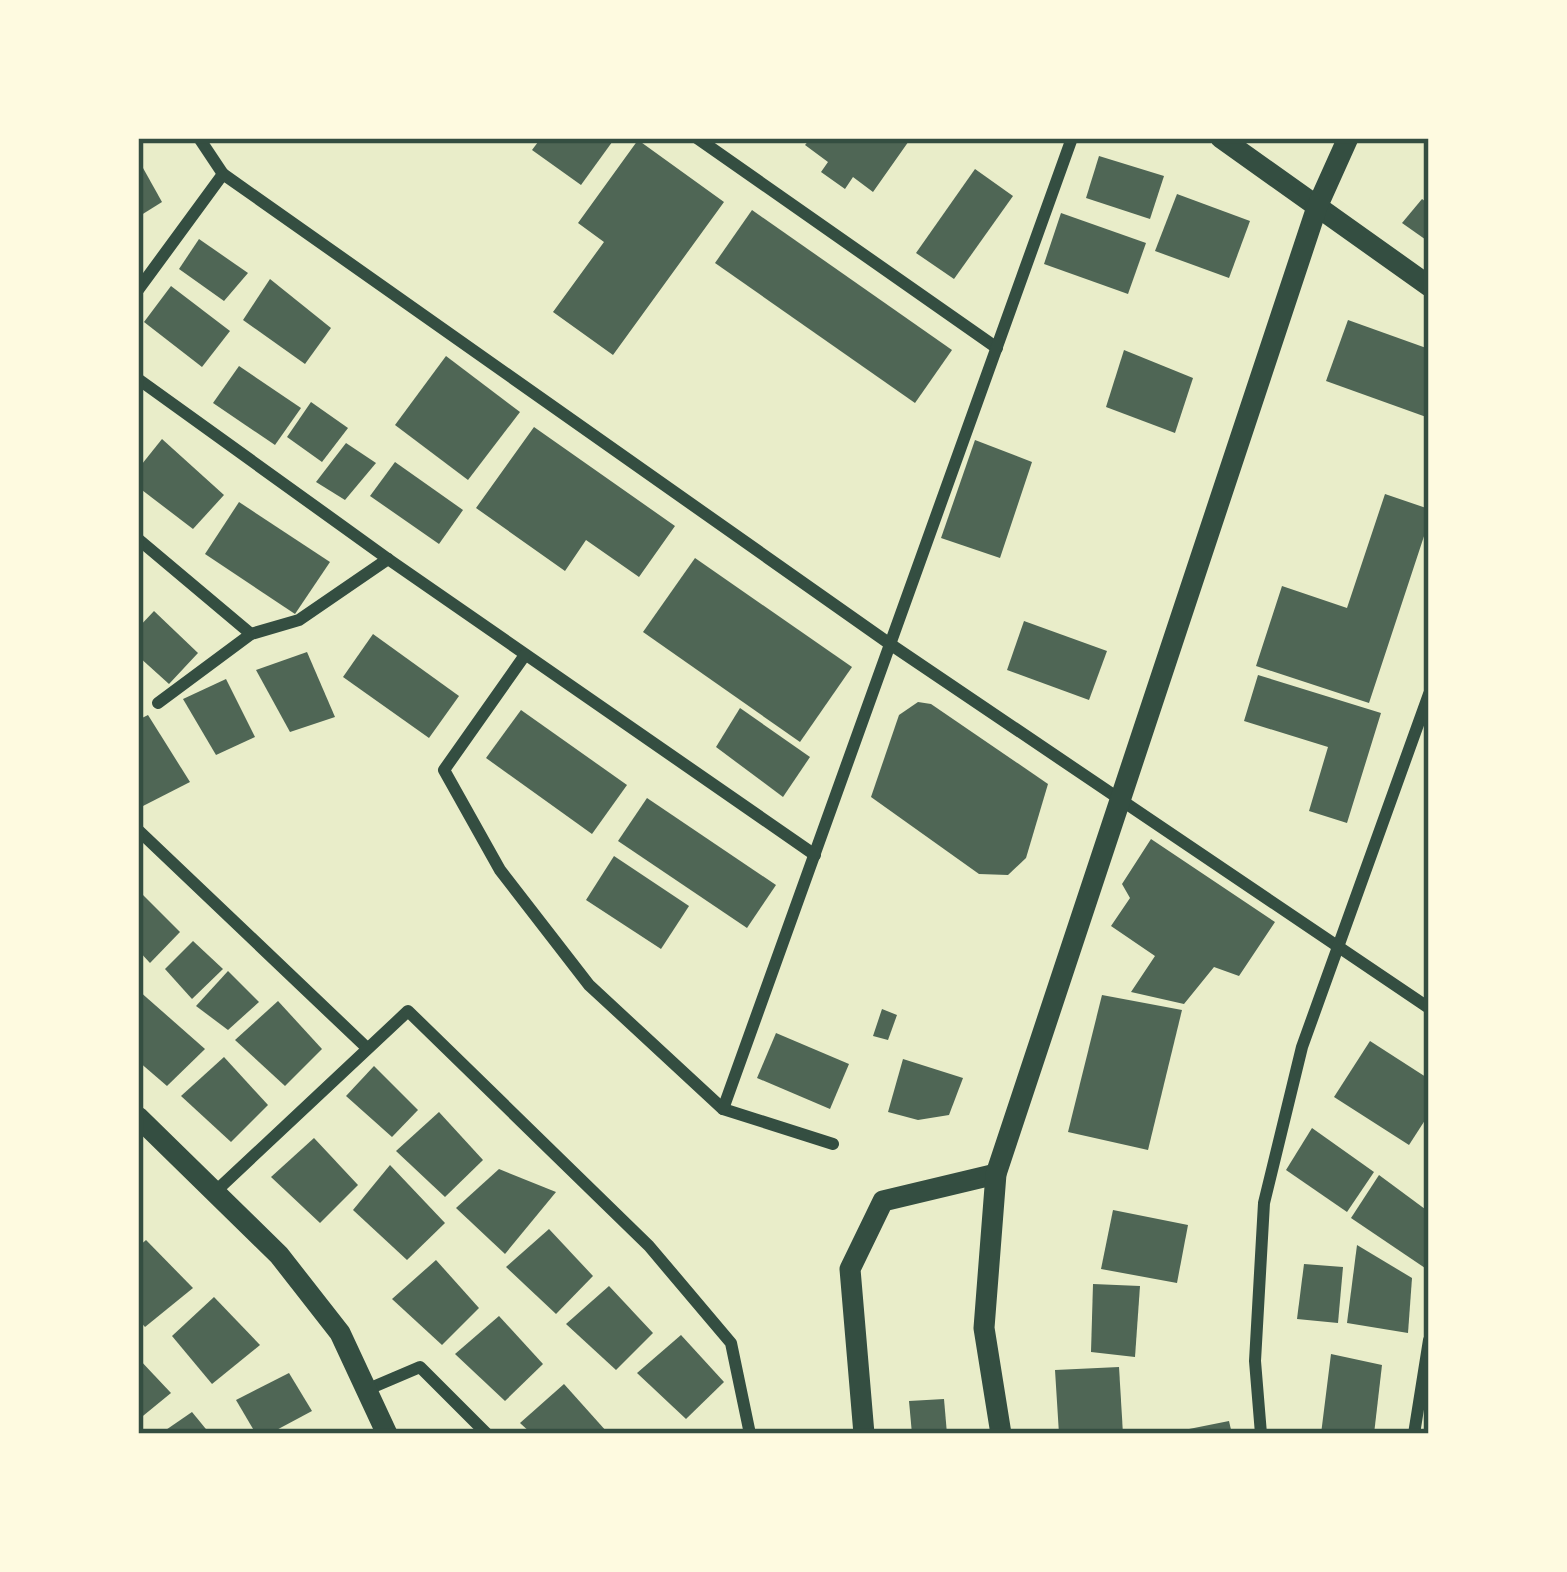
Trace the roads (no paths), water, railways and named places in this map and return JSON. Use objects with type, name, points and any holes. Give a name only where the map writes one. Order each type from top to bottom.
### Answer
[{"type":"street","points":[[199,138],[223,174],[890,644],[1429,1008]]},
{"type":"street","points":[[697,138],[997,348]]},
{"type":"street","points":[[723,1109],[1072,138]]},
{"type":"street","points":[[1221,138],[1429,286]]},
{"type":"street","points":[[1001,1434],[984,1328],[996,1174],[1317,207],[1348,138]]},
{"type":"street","points":[[138,290],[223,174]]},
{"type":"street","points":[[138,379],[814,855]]},
{"type":"street","points":[[138,539],[251,634]]},
{"type":"street","points":[[158,703],[251,634],[299,620],[388,559]]},
{"type":"street","points":[[526,655],[444,770],[500,870],[589,985],[723,1109],[833,1144]]},
{"type":"street","points":[[1261,1434],[1255,1361],[1264,1204],[1301,1048],[1429,694]]},
{"type":"street","points":[[138,830],[366,1047]]},
{"type":"street","points":[[216,1191],[408,1011],[649,1246],[730,1343],[750,1434]]},
{"type":"street","points":[[138,1117],[279,1256],[340,1333],[387,1434]]},
{"type":"street","points":[[863,1434],[850,1269],[883,1201],[996,1174]]},
{"type":"street","points":[[1414,1434],[1429,1340]]},
{"type":"street","points":[[366,1390],[420,1366],[487,1434]]}]
